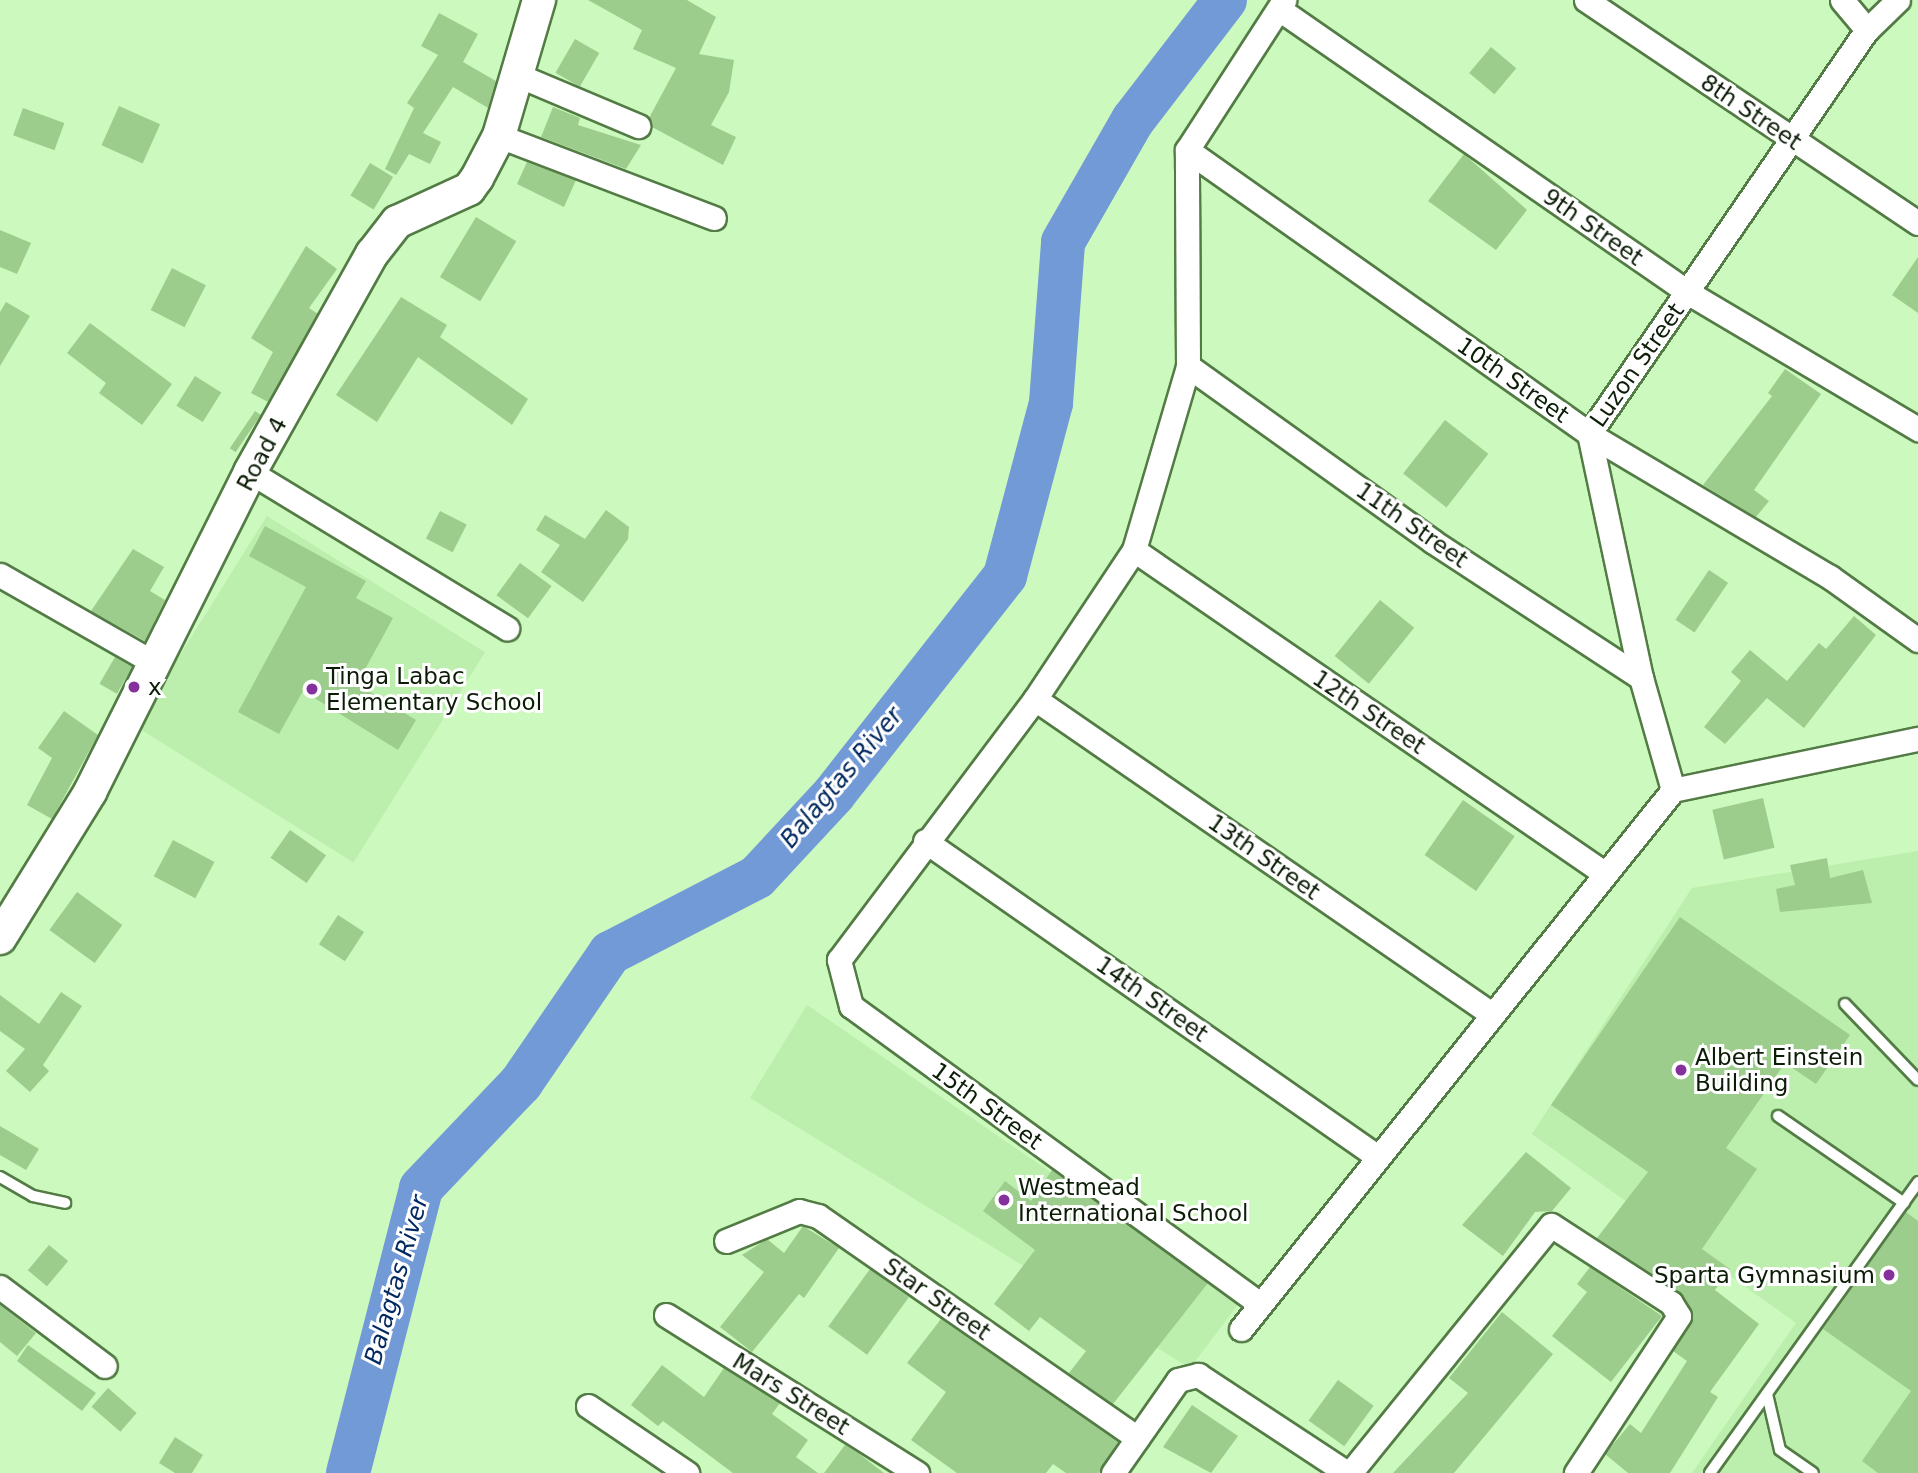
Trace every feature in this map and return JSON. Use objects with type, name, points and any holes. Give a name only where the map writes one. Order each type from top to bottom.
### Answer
[{"type":"street","name":"Road 4","points":[[0,938],[90,792],[250,471],[373,254],[397,222],[469,189],[499,136],[515,74],[539,0]]},
{"type":"street","name":"8th Street","points":[[1586,0],[1918,223]]},
{"type":"street","points":[[1842,0],[1867,30]]},
{"type":"street","name":"Luzon Street","points":[[1673,790],[1641,678],[1589,434],[1867,30],[1898,0]]},
{"type":"street","points":[[925,841],[1035,699],[1134,551],[1188,366],[1187,150],[1281,4]]},
{"type":"street","name":"9th Street","points":[[1281,4],[1687,292],[1918,429]]},
{"type":"street","points":[[515,74],[638,126]]},
{"type":"street","points":[[499,136],[714,218]]},
{"type":"street","name":"10th Street","points":[[1187,150],[1589,434],[1830,577],[1918,640]]},
{"type":"street","name":"11th Street","points":[[1188,366],[1432,541],[1641,678]]},
{"type":"street","points":[[250,471],[508,628]]},
{"type":"street","name":"12th Street","points":[[1134,551],[1604,873]]},
{"type":"street","points":[[0,575],[156,664]]},
{"type":"street","name":"13th Street","points":[[1035,699],[1493,1015]]},
{"type":"street","points":[[1241,1329],[1673,790],[1918,739]]},
{"type":"street","name":"15th Street","points":[[925,841],[839,960],[851,1006],[1260,1304]]},
{"type":"street","name":"14th Street","points":[[925,841],[1378,1157]]},
{"type":"street","name":"Star Street","points":[[726,1241],[799,1211],[818,1216],[1138,1438]]},
{"type":"street","points":[[1112,1473],[1178,1380],[1198,1376],[1349,1473],[1551,1224],[1671,1303],[1679,1316],[1576,1473]]},
{"type":"street","points":[[0,1287],[105,1366]]},
{"type":"street","name":"Mars Street","points":[[666,1315],[917,1473]]},
{"type":"street","points":[[587,1406],[687,1473]]},
{"type":"lane","points":[[1845,1004],[1918,1080]]},
{"type":"lane","points":[[1778,1116],[1904,1203]]},
{"type":"lane","points":[[0,1177],[33,1196],[65,1203]]},
{"type":"lane","points":[[1710,1473],[1918,1182]]},
{"type":"lane","points":[[1767,1394],[1780,1450],[1813,1473]]},
{"type":"shaded area","name":"Tinga Labac Elementary School","points":[[267,516],[485,652],[354,863],[136,726]]},
{"type":"shaded area","points":[[1918,851],[1918,1473],[1692,1473],[1796,1323],[1532,1134],[1692,888]]},
{"type":"shaded area","name":"Westmead International School","points":[[807,1005],[1240,1302],[1190,1368],[750,1098]]},
{"type":"building","points":[[588,0],[687,0],[716,17],[699,54],[734,60],[729,92],[711,125],[736,137],[723,165],[652,127],[649,118],[676,68],[633,49],[642,30]]},
{"type":"building","points":[[439,13],[478,34],[463,62],[496,81],[488,108],[453,87],[423,133],[441,142],[430,164],[409,154],[396,175],[385,169],[414,108],[407,103],[438,55],[421,46]]},
{"type":"building","points":[[575,39],[599,53],[580,87],[556,73]]},
{"type":"building","points":[[1491,47],[1516,68],[1494,94],[1469,73]]},
{"type":"building","points":[[119,106],[160,124],[143,164],[102,145]]},
{"type":"building","points":[[553,107],[580,118],[578,125],[641,145],[626,169],[541,137]]},
{"type":"building","points":[[23,108],[64,123],[54,150],[13,135]]},
{"type":"building","points":[[1464,154],[1527,210],[1496,250],[1428,201]]},
{"type":"building","points":[[527,162],[576,180],[564,207],[517,184]]},
{"type":"building","points":[[370,163],[393,177],[374,209],[350,196]]},
{"type":"building","points":[[476,217],[516,241],[480,301],[440,277]]},
{"type":"building","points":[[0,230],[31,243],[17,274],[0,267]]},
{"type":"building","points":[[306,246],[337,269],[309,308],[318,314],[268,402],[251,393],[273,352],[251,338]]},
{"type":"building","points":[[1918,257],[1918,313],[1892,295]]},
{"type":"building","points":[[172,268],[206,285],[185,327],[151,310]]},
{"type":"building","points":[[401,297],[447,325],[440,337],[528,399],[512,425],[418,357],[377,422],[336,395]]},
{"type":"building","points":[[6,302],[30,316],[0,366],[0,312]]},
{"type":"building","points":[[90,323],[172,384],[142,425],[99,393],[106,383],[67,353]]},
{"type":"building","points":[[1785,369],[1821,394],[1754,490],[1769,501],[1756,517],[1703,485],[1772,396],[1768,393]]},
{"type":"building","points":[[195,376],[221,392],[203,422],[176,406]]},
{"type":"building","points":[[255,411],[261,415],[236,452],[230,448]]},
{"type":"building","points":[[1445,420],[1488,454],[1446,507],[1403,474]]},
{"type":"building","points":[[606,510],[629,527],[628,539],[583,602],[541,572],[560,545],[536,530],[545,515],[585,539]]},
{"type":"building","points":[[440,511],[467,525],[453,552],[426,539]]},
{"type":"building","points":[[265,526],[366,581],[356,598],[393,618],[357,684],[416,720],[398,750],[303,691],[279,734],[238,712],[306,587],[249,556]]},
{"type":"building","points":[[133,549],[164,567],[150,591],[165,600],[145,641],[91,611]]},
{"type":"building","points":[[520,563],[552,586],[528,618],[496,595]]},
{"type":"building","points":[[1709,570],[1728,583],[1695,633],[1675,620]]},
{"type":"building","points":[[1380,600],[1414,628],[1369,684],[1335,656]]},
{"type":"building","points":[[1854,616],[1876,635],[1804,728],[1767,698],[1725,744],[1704,727],[1741,681],[1731,672],[1750,650],[1787,681],[1819,643],[1826,649]]},
{"type":"building","points":[[115,657],[132,667],[117,694],[99,684]]},
{"type":"building","points":[[64,711],[98,735],[52,819],[27,805],[52,758],[38,748]]},
{"type":"building","points":[[1763,798],[1774,848],[1724,859],[1712,810]]},
{"type":"building","points":[[1463,800],[1515,836],[1476,891],[1425,855]]},
{"type":"building","points":[[290,830],[326,855],[307,883],[270,858]]},
{"type":"building","points":[[173,840],[214,862],[195,898],[154,876]]},
{"type":"building","points":[[1827,858],[1830,878],[1863,870],[1872,903],[1780,912],[1776,889],[1795,885],[1790,865]]},
{"type":"building","points":[[77,892],[122,925],[95,963],[49,930]]},
{"type":"building","points":[[338,915],[364,932],[345,961],[319,944]]},
{"type":"building","points":[[1680,917],[1850,1035],[1816,1084],[1785,1063],[1726,1148],[1757,1169],[1702,1249],[1730,1269],[1715,1290],[1759,1324],[1710,1392],[1718,1397],[1670,1473],[1628,1473],[1605,1454],[1630,1424],[1641,1433],[1687,1361],[1673,1351],[1693,1315],[1679,1291],[1597,1238],[1648,1172],[1551,1105]]},
{"type":"building","points":[[61,992],[82,1006],[43,1065],[49,1071],[30,1092],[6,1071],[25,1049],[0,1031],[0,995],[39,1024]]},
{"type":"building","points":[[0,1126],[39,1149],[26,1170],[0,1155]]},
{"type":"building","points":[[1526,1152],[1571,1188],[1552,1211],[1535,1212],[1503,1256],[1462,1225]]},
{"type":"building","points":[[1052,1170],[1208,1283],[1113,1404],[1069,1373],[1086,1351],[1040,1317],[1029,1331],[994,1304],[1035,1250],[983,1211],[1005,1181],[1031,1201]]},
{"type":"building","name":"Sparta Gymnasium","points":[[1906,1212],[1918,1221],[1918,1473],[1878,1473],[1862,1461],[1911,1391],[1823,1329]]},
{"type":"building","points":[[803,1226],[839,1248],[804,1298],[799,1294],[752,1352],[720,1327],[764,1272],[742,1255],[767,1239],[784,1253]]},
{"type":"building","points":[[49,1245],[68,1261],[47,1286],[28,1270]]},
{"type":"building","points":[[1590,1267],[1662,1316],[1611,1382],[1552,1336],[1587,1292],[1577,1284]]},
{"type":"building","points":[[870,1269],[909,1297],[867,1355],[828,1326]]},
{"type":"building","points":[[0,1305],[36,1333],[17,1356],[0,1342]]},
{"type":"building","points":[[1502,1312],[1553,1354],[1454,1473],[1393,1473],[1468,1393],[1449,1378]]},
{"type":"building","points":[[941,1319],[1118,1442],[1099,1473],[1066,1473],[1053,1464],[1046,1473],[957,1473],[911,1440],[946,1392],[907,1363]]},
{"type":"building","points":[[28,1345],[96,1393],[82,1411],[17,1361]]},
{"type":"building","points":[[662,1365],[704,1397],[724,1368],[780,1403],[772,1414],[808,1440],[796,1457],[818,1473],[733,1473],[663,1421],[658,1426],[631,1405]]},
{"type":"building","points":[[1338,1380],[1374,1406],[1344,1446],[1309,1420]]},
{"type":"building","points":[[108,1388],[137,1413],[120,1432],[92,1407]]},
{"type":"building","points":[[1192,1405],[1238,1436],[1211,1473],[1163,1447]]},
{"type":"building","points":[[175,1437],[203,1455],[192,1473],[175,1473],[159,1463]]},
{"type":"building","points":[[845,1445],[858,1453],[884,1473],[824,1473]]},
{"type":"waterway","name":"Balagtas River","points":[[348,1473],[421,1188],[521,1083],[610,953],[757,877],[834,794],[1005,576],[1051,403],[1063,242],[1133,120],[1225,0]]},
{"type":"place","name":"x","points":[[134,687]]},
{"type":"place","name":"Tinga Labac Elementary School","points":[[312,689]]},
{"type":"place","name":"Albert Einstein Building","points":[[1681,1070]]},
{"type":"place","name":"Westmead International School","points":[[1004,1200]]},
{"type":"place","name":"Sparta Gymnasium","points":[[1889,1275]]}]
